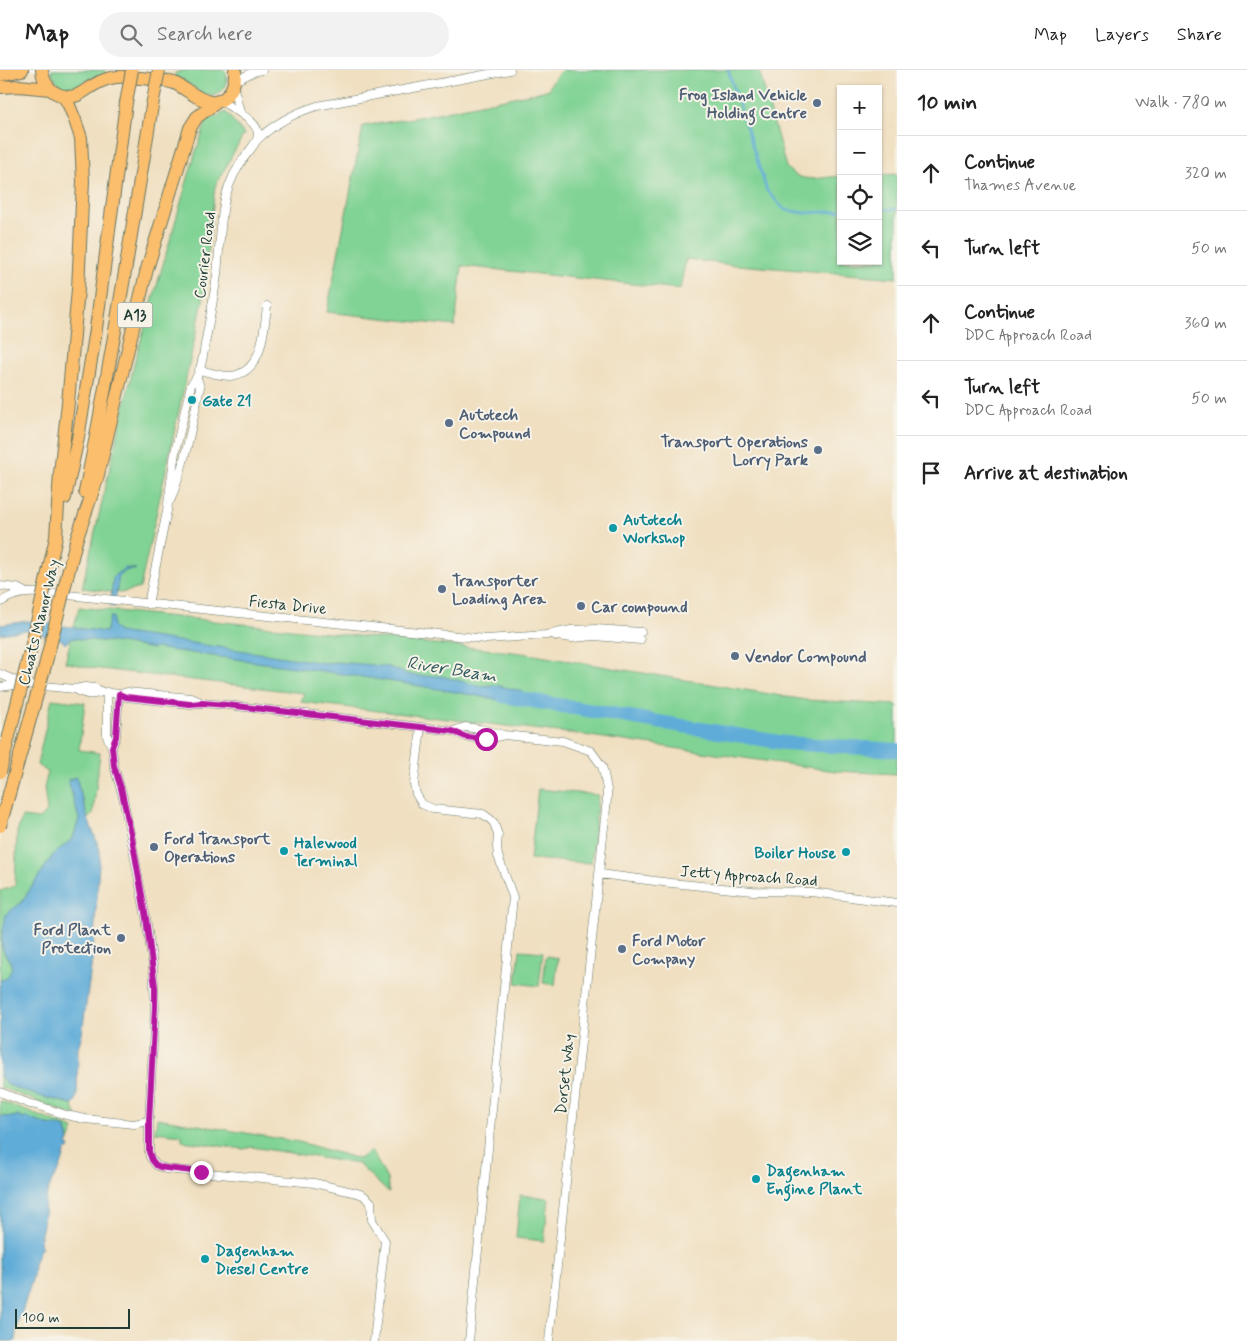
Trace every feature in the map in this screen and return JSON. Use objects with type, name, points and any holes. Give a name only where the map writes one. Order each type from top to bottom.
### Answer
[{"type":"main road","points":[[0,75],[22,70]]},
{"type":"main road","points":[[42,70],[45,82],[50,89],[63,96],[74,96],[103,81],[124,77],[172,82],[201,99],[210,102],[219,101],[227,96],[234,79]]},
{"type":"main road","name":"A13","points":[[56,537],[78,438],[95,336],[132,70]]},
{"type":"main road","name":"A13","points":[[76,541],[98,427],[159,70]]},
{"type":"main road","points":[[0,87],[19,86],[50,89]]},
{"type":"main road","name":"A13","points":[[56,537],[60,473],[77,298],[83,181],[80,138],[75,120],[63,96]]},
{"type":"main road","name":"A13","points":[[76,541],[97,479],[147,269],[190,128],[197,117],[219,101]]},
{"type":"main road","name":"Choats Manor Way","points":[[0,772],[34,640],[56,537]]},
{"type":"main road","name":"Choats Manor Way","points":[[0,826],[76,541]]},
{"type":"street","points":[[240,112],[234,79],[262,70]]},
{"type":"street","name":"Courier Road","points":[[148,604],[167,511],[174,460],[191,385],[198,374],[217,275],[225,198],[240,164],[264,134],[284,120],[310,108],[328,103],[510,70]]},
{"type":"street","points":[[219,101],[240,112],[257,128],[256,142]]},
{"type":"street","points":[[198,374],[231,376],[242,373],[249,368],[255,361],[261,348],[267,306]]},
{"type":"street","points":[[0,586],[4,595],[0,602]]},
{"type":"street","name":"Fiesta Drive","points":[[0,586],[17,588],[27,593]]},
{"type":"street","name":"Fiesta Drive","points":[[0,602],[8,597],[27,593],[105,598],[486,638],[501,639],[546,635],[571,630],[596,629],[641,636]]},
{"type":"street","points":[[0,674],[23,684]]},
{"type":"street","points":[[0,687],[23,684]]},
{"type":"street","name":"Dorset Way","points":[[23,684],[75,689],[84,694],[94,695],[105,692],[119,694],[127,692],[191,698],[202,703],[452,731],[466,737],[480,739],[504,735],[563,741],[591,751],[602,766],[607,790],[606,810],[549,1341]]},
{"type":"street","points":[[105,692],[106,731],[112,747],[114,766],[132,838],[153,966],[155,1007],[149,1121],[149,1152],[152,1160],[156,1165],[166,1168],[314,1183],[363,1195],[371,1202],[372,1220],[385,1241],[374,1341]]},
{"type":"street","points":[[112,747],[116,737],[119,694]]},
{"type":"street","points":[[420,727],[414,784],[416,794],[422,804],[433,809],[483,814],[494,823],[498,835],[498,856],[513,898],[470,1341]]},
{"type":"street","name":"Jetty Approach Road","points":[[599,874],[753,891],[811,892],[897,903]]},
{"type":"street","points":[[0,1092],[30,1104],[84,1119],[134,1124],[149,1121]]},
{"type":"green space","points":[[51,70],[105,70],[105,74],[93,77],[74,88],[69,88],[57,82]]},
{"type":"green space","points":[[186,70],[225,70],[227,78],[223,89],[214,96],[210,96],[201,93],[175,77],[175,73]]},
{"type":"green space","points":[[562,70],[759,70],[786,167],[792,173],[804,178],[837,176],[837,265],[882,265],[882,175],[897,174],[897,278],[686,259],[680,289],[462,266],[455,326],[327,312],[363,126],[413,118],[543,91],[549,89],[556,76]]},
{"type":"green space","points":[[226,112],[244,134],[215,186],[203,301],[140,588],[120,593],[82,588],[134,364],[195,154],[207,120]]},
{"type":"green space","points":[[79,607],[522,653],[806,700],[897,705],[897,774],[835,771],[576,734],[301,702],[304,693],[92,668],[65,662]]},
{"type":"green space","points":[[52,699],[85,703],[79,750],[100,753],[93,814],[88,819],[76,777],[69,779],[79,819],[73,838],[53,855],[21,903],[6,915],[2,948],[12,966],[7,978],[0,980],[0,891],[15,886],[17,832],[22,817],[39,819],[47,811],[44,788],[48,772],[37,765]]},
{"type":"green space","points":[[538,789],[598,795],[591,863],[530,859]]},
{"type":"green space","points":[[520,950],[543,952],[539,986],[516,983]]},
{"type":"green space","points":[[546,956],[558,958],[555,985],[543,983]]},
{"type":"green space","points":[[0,1075],[7,1083],[29,1093],[72,1104],[77,1117],[0,1087]]},
{"type":"green space","points":[[0,1101],[74,1129],[67,1146],[69,1140],[66,1128],[47,1125],[26,1117],[25,1119],[18,1117],[18,1115],[13,1117],[0,1116]]},
{"type":"green space","points":[[157,1118],[299,1142],[359,1159],[371,1150],[387,1179],[389,1193],[358,1164],[252,1147],[244,1149],[182,1141],[182,1135],[155,1132]]},
{"type":"green space","points":[[520,1195],[549,1198],[544,1241],[516,1238]]},
{"type":"water","points":[[125,568],[136,569],[119,575],[114,607],[110,606],[113,578]]},
{"type":"water","points":[[110,617],[113,617],[113,626],[118,632],[325,663],[336,662],[388,667],[410,675],[441,676],[480,686],[495,685],[522,691],[520,704],[384,680],[121,643],[71,638],[65,644],[62,640],[26,630],[0,634],[0,625],[28,621],[106,632]]},
{"type":"water","points":[[76,777],[88,819],[100,850],[93,953],[82,1034],[78,1048],[77,1096],[72,1104],[14,1088],[3,1080],[0,1075],[0,980],[5,979],[11,970],[11,963],[2,946],[6,914],[21,903],[53,855],[73,838],[79,819],[68,780]]},
{"type":"water","points":[[19,1115],[18,1117],[25,1119],[26,1117],[47,1125],[66,1128],[69,1141],[67,1146],[70,1147],[69,1150],[66,1150],[60,1169],[52,1181],[47,1194],[39,1242],[42,1248],[34,1264],[33,1277],[16,1331],[16,1341],[0,1341],[0,1116],[13,1117]]},
{"type":"waterway","points":[[728,70],[767,191],[785,210],[805,213],[837,211]]},
{"type":"waterway","points":[[882,210],[897,209]]},
{"type":"waterway","name":"River Beam","points":[[503,696],[785,743],[897,750]]},
{"type":"place","name":"Frog Island Vehicle Holding Centre","points":[[817,103]]},
{"type":"place","name":"Gate 21","points":[[192,400]]},
{"type":"place","name":"Autotech Compound","points":[[449,423]]},
{"type":"place","name":"Transport Operations Lorry Park","points":[[818,450]]},
{"type":"place","name":"Autotech Workshop","points":[[613,528]]},
{"type":"place","name":"Transporter Loading Area","points":[[442,589]]},
{"type":"place","name":"Car compound","points":[[581,606]]},
{"type":"place","name":"Vendor Compound","points":[[735,656]]},
{"type":"place","name":"Ford Transport Operations","points":[[154,847]]},
{"type":"place","name":"Halewood Terminal","points":[[284,851]]},
{"type":"place","name":"Boiler House","points":[[846,852]]},
{"type":"place","name":"Ford Plant Protection","points":[[121,938]]},
{"type":"place","name":"Ford Motor Company","points":[[622,949]]},
{"type":"place","name":"Dagenham Engine Plant","points":[[756,1179]]},
{"type":"place","name":"Dagenham Diesel Centre","points":[[205,1259]]},
{"type":"route","points":[[201,1172],[160,1167],[152,1160],[149,1152],[155,987],[146,918],[132,838],[114,766],[112,747],[116,737],[119,694],[126,697],[190,704],[227,705],[420,727],[452,731],[466,737],[486,739]]}]
